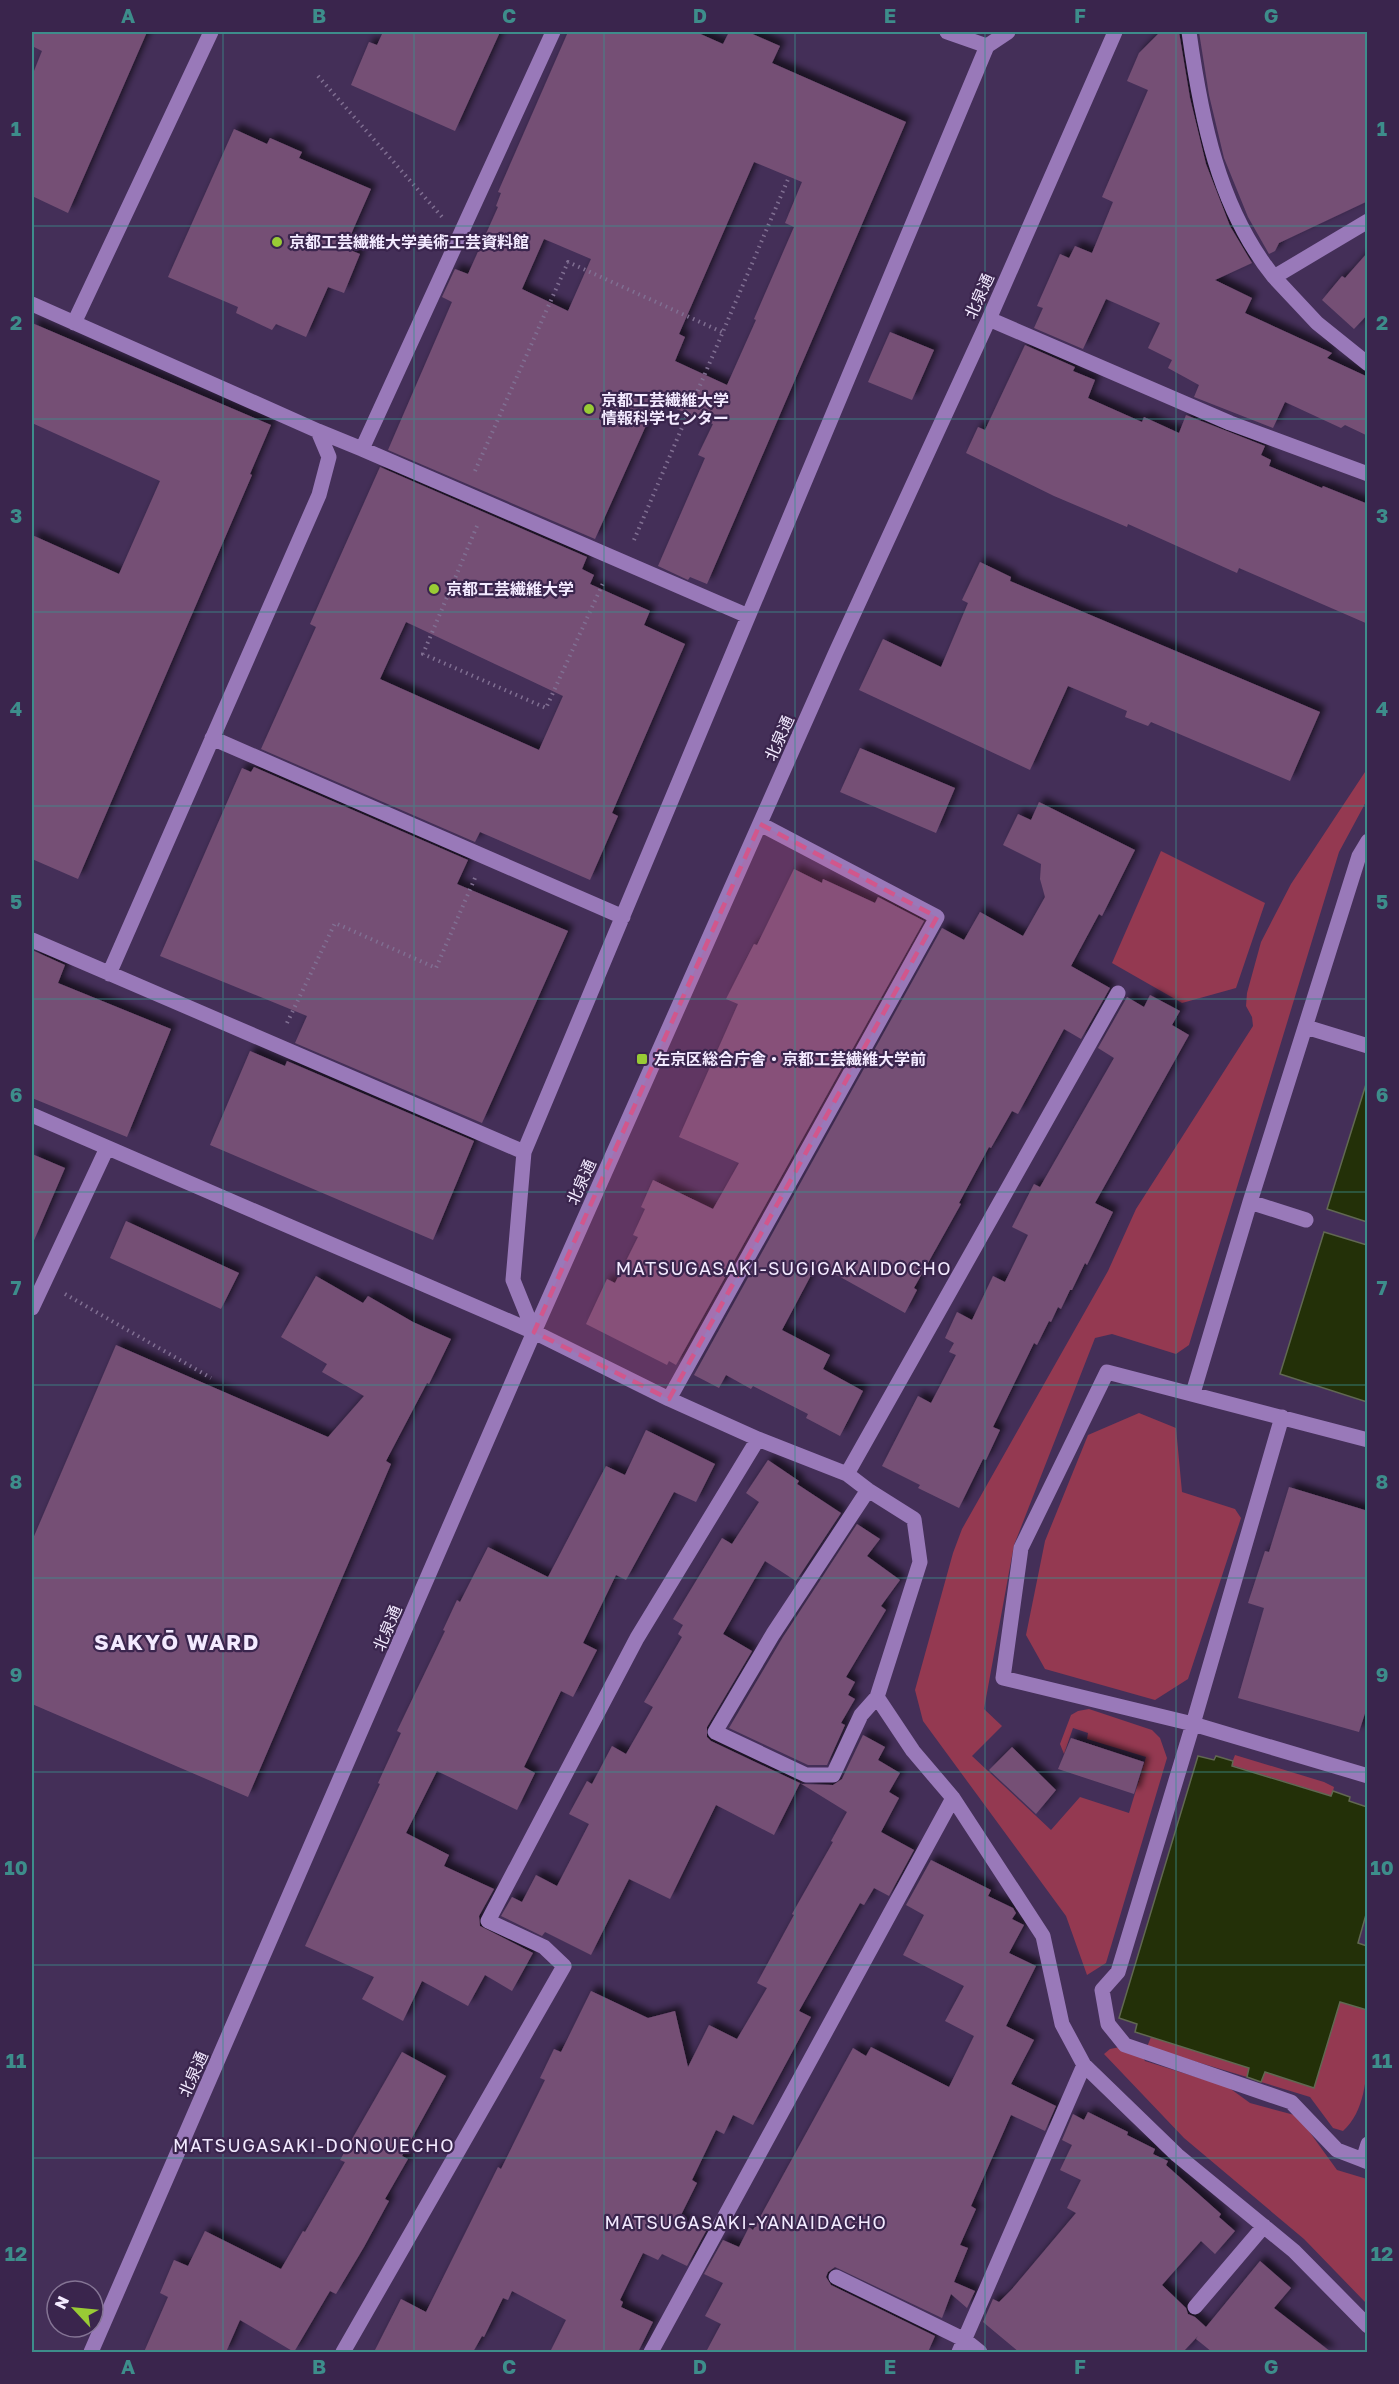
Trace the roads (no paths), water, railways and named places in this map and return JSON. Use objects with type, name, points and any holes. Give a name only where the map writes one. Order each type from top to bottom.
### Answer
[{"type":"street","points":[[74,323],[212,32]]},
{"type":"street","points":[[362,449],[553,32]]},
{"type":"street","points":[[947,32],[987,46]]},
{"type":"street","points":[[534,1332],[513,1280],[524,1152],[987,46],[1008,32]]},
{"type":"street","name":"北泉通","points":[[91,2352],[534,1332],[760,824],[989,319],[1115,32]]},
{"type":"street","points":[[1188,32],[1197,92],[1223,189],[1263,263],[1317,323],[1368,364]]},
{"type":"street","points":[[1274,277],[1368,221]]},
{"type":"street","points":[[32,304],[318,431],[748,616]]},
{"type":"street","points":[[989,319],[1230,423],[1368,474]]},
{"type":"street","points":[[109,974],[319,495],[329,457],[318,431]]},
{"type":"street","points":[[212,738],[623,917]]},
{"type":"street","points":[[669,1399],[937,918],[760,824]]},
{"type":"street","points":[[1193,1393],[1250,1202],[1359,856],[1368,841]]},
{"type":"street","points":[[32,940],[524,1152]]},
{"type":"street","points":[[847,1474],[1118,993]]},
{"type":"street","points":[[1306,1027],[1368,1046]]},
{"type":"street","points":[[32,1115],[534,1332],[669,1399],[758,1439],[847,1474],[914,1519],[920,1562],[877,1697],[861,1715],[833,1775],[806,1774],[715,1732],[773,1634],[868,1490]]},
{"type":"street","points":[[32,1308],[107,1148]]},
{"type":"street","points":[[1250,1202],[1306,1220]]},
{"type":"street","points":[[1368,1440],[1107,1372],[1021,1548],[1003,1678],[1193,1724],[1368,1776]]},
{"type":"street","points":[[1282,1417],[1118,1972],[1102,1990],[1108,2024],[1125,2045],[1291,2102],[1337,2150],[1365,2161],[1368,2144]]},
{"type":"street","points":[[343,2352],[564,1966],[544,1947],[488,1921],[637,1638],[758,1439]]},
{"type":"street","points":[[877,1697],[913,1751],[953,1798],[1043,1936],[1062,2024],[1084,2065],[1176,2155],[1294,2251],[1368,2326]]},
{"type":"street","points":[[651,2352],[953,1798]]},
{"type":"street","points":[[962,2346],[1084,2065]]},
{"type":"street","points":[[1195,2307],[1264,2226]]},
{"type":"street","points":[[836,2277],[962,2346],[980,2352]]},
{"type":"place","name":"京都工芸繊維大学美術工芸資料館","points":[[277,242]]},
{"type":"place","name":"京都工芸繊維大学 情報科学センター","points":[[589,409]]},
{"type":"place","name":"京都工芸繊維大学","points":[[434,589]]},
{"type":"place","name":"左京区総合庁舎・京都工芸繊維大学前","points":[[642,1059]]},
{"type":"district","name":"MATSUGASAKI-SUGIGAKAIDOCHO","points":[[784,1268]]},
{"type":"district","name":"SAKYŌ WARD","points":[[177,1641]]},
{"type":"district","name":"MATSUGASAKI-DONOUECHO","points":[[314,2145]]},
{"type":"district","name":"MATSUGASAKI-YANAIDACHO","points":[[746,2222]]}]
